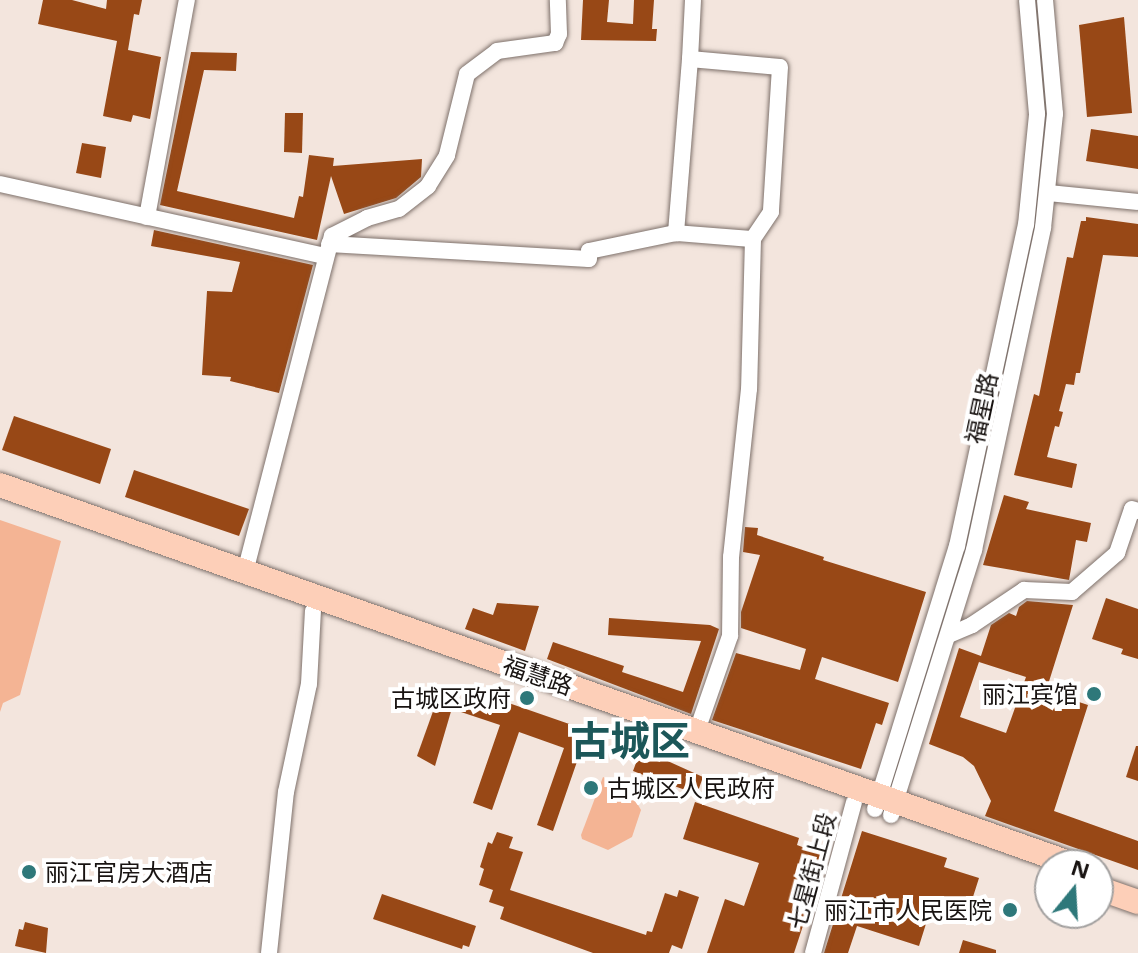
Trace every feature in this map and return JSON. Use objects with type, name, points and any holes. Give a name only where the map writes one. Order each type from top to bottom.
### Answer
[{"type":"main road","name":"福慧路","points":[[0,485],[697,731],[1034,866]]},
{"type":"main road","name":"福慧路","points":[[0,501],[879,805],[1034,852]]},
{"type":"main road","points":[[1114,879],[1138,887]]},
{"type":"main road","points":[[1114,894],[1138,902]]},
{"type":"street","points":[[147,217],[187,0]]},
{"type":"street","points":[[245,572],[332,236],[367,218],[399,209],[428,186],[447,155],[467,74],[497,51],[555,43],[559,34],[558,0]]},
{"type":"street","points":[[676,233],[693,0]]},
{"type":"street","name":"福星路","points":[[879,805],[957,546],[1031,200],[1037,114],[1027,0]]},
{"type":"street","name":"福星路","points":[[879,805],[949,635],[974,550],[1049,193],[1055,114],[1045,0]]},
{"type":"street","points":[[690,59],[780,67],[771,212],[753,239],[749,389],[731,557],[730,636],[697,731]]},
{"type":"street","points":[[0,184],[147,217],[327,250],[589,259],[589,251],[676,233],[753,239]]},
{"type":"street","points":[[1049,193],[1138,202]]},
{"type":"street","points":[[949,635],[972,625],[1024,590],[1072,592],[1117,553],[1132,509],[1138,511]]},
{"type":"street","points":[[269,953],[286,792],[309,684],[313,611]]},
{"type":"street","name":"七星街上段","points":[[813,953],[879,805]]},
{"type":"shaded area","points":[[0,520],[61,541],[20,695],[3,703],[0,712]]},
{"type":"shaded area","points":[[603,777],[628,788],[641,810],[632,837],[608,850],[582,839],[581,835]]},
{"type":"building","points":[[43,0],[72,0],[106,9],[107,0],[142,0],[139,15],[134,14],[128,50],[161,57],[150,119],[133,115],[131,122],[103,116],[117,41],[38,24]]},
{"type":"building","points":[[583,0],[609,0],[607,22],[633,24],[634,0],[654,0],[652,29],[657,29],[656,41],[581,40]]},
{"type":"building","points":[[1124,17],[1132,113],[1087,117],[1079,25]]},
{"type":"building","points":[[191,52],[237,53],[236,71],[204,70],[177,191],[294,218],[299,196],[303,197],[309,155],[334,158],[333,166],[422,159],[421,177],[396,198],[344,214],[331,176],[317,240],[160,205]]},
{"type":"building","points":[[285,113],[303,113],[302,153],[284,152]]},
{"type":"building","points":[[1091,129],[1138,136],[1138,169],[1086,161]]},
{"type":"building","points":[[82,143],[106,147],[101,178],[76,173]]},
{"type":"building","points":[[1086,217],[1138,224],[1138,257],[1103,255],[1080,373],[1076,373],[1074,385],[1066,384],[1059,411],[1063,412],[1059,427],[1055,426],[1047,457],[1077,464],[1072,488],[1014,475],[1034,394],[1039,396],[1067,257],[1073,258],[1081,221],[1086,221]]},
{"type":"building","points":[[154,230],[313,265],[279,393],[230,381],[231,377],[202,375],[207,291],[232,292],[240,262],[151,246]]},
{"type":"building","points":[[14,416],[111,449],[100,484],[2,450]]},
{"type":"building","points":[[134,470],[249,509],[239,536],[125,497]]},
{"type":"building","points":[[1004,495],[1029,502],[1026,509],[1091,523],[1087,542],[1076,540],[1069,580],[983,565]]},
{"type":"building","points":[[745,527],[758,528],[757,535],[824,557],[823,560],[926,592],[898,682],[822,657],[815,679],[889,703],[882,725],[876,723],[861,769],[712,720],[736,653],[800,670],[806,649],[741,628],[741,612],[760,555],[743,552]]},
{"type":"building","points":[[1106,598],[1138,609],[1138,659],[1121,654],[1123,649],[1092,639]]},
{"type":"building","points":[[1027,601],[1073,605],[1046,691],[1088,705],[1054,811],[1138,841],[1138,870],[1114,862],[1114,849],[1078,849],[985,816],[991,801],[974,766],[963,757],[929,744],[959,648],[981,656],[991,625],[1009,613],[1016,616],[1019,607]],"holes":[[[980,659],[979,662],[1026,677],[1006,733],[960,717]]]},
{"type":"building","points":[[497,603],[539,606],[525,651],[465,629],[473,608],[493,615]]},
{"type":"building","points":[[609,618],[710,625],[719,629],[691,714],[547,659],[553,642],[624,666],[622,672],[683,692],[701,641],[608,635]]},
{"type":"building","points":[[468,689],[601,735],[596,759],[580,753],[553,831],[537,825],[564,748],[519,732],[492,810],[473,803],[500,725],[458,711]]},
{"type":"building","points":[[436,703],[452,708],[435,766],[417,756]]},
{"type":"building","points":[[1138,746],[1138,781],[1126,777]]},
{"type":"building","points":[[639,755],[660,762],[661,758],[703,777],[697,794],[674,786],[672,793],[651,786],[654,779],[633,771]]},
{"type":"building","points":[[695,802],[799,838],[797,845],[826,856],[794,953],[707,953],[725,899],[744,906],[759,863],[683,839]]},
{"type":"building","points":[[862,831],[947,858],[944,867],[979,878],[965,922],[930,911],[919,946],[857,926],[848,953],[824,953]]},
{"type":"building","points":[[497,832],[513,837],[509,848],[523,852],[510,890],[646,935],[647,931],[652,932],[665,893],[677,897],[679,890],[699,897],[682,949],[672,945],[669,953],[593,953],[500,919],[504,907],[489,902],[493,890],[479,885],[484,869],[480,867],[488,842],[492,844]]},
{"type":"building","points":[[382,894],[476,926],[469,947],[463,945],[462,949],[373,919]]},
{"type":"building","points":[[25,922],[48,928],[46,953],[15,946],[19,929],[23,930]]},
{"type":"building","points":[[963,940],[996,950],[996,953],[959,953]]},
{"type":"place","name":"丽江宾馆","points":[[1094,694]]},
{"type":"place","name":"古城区政府","points":[[527,698]]},
{"type":"place","name":"古城区人民政府","points":[[591,788]]},
{"type":"place","name":"丽江官房大酒店","points":[[29,872]]},
{"type":"place","name":"丽江市人民医院","points":[[1010,910]]},
{"type":"district","name":"古城区","points":[[630,740]]}]
